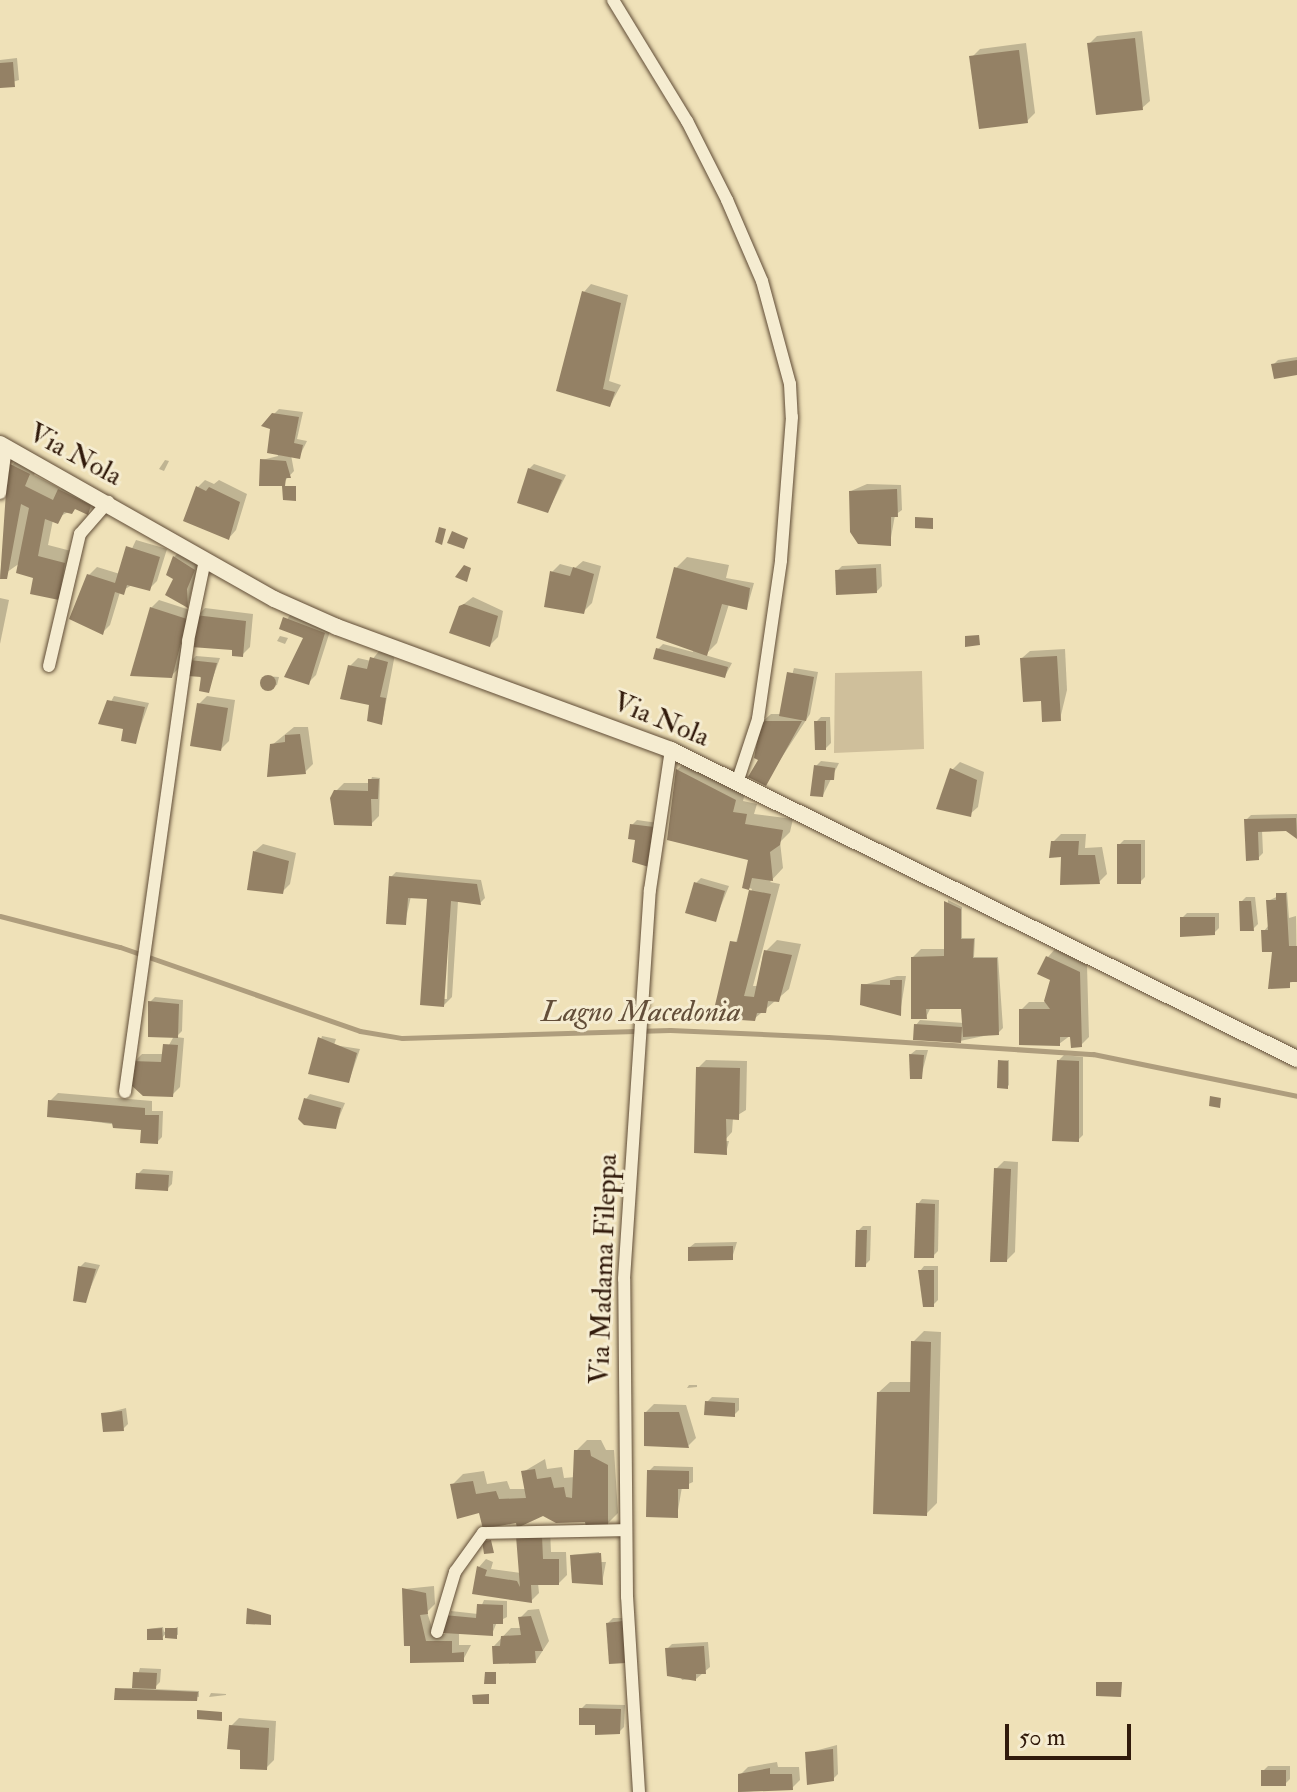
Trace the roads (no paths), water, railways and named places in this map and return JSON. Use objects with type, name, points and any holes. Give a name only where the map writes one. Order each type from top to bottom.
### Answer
[{"type":"street","points":[[613,0],[687,121],[727,200],[762,281],[790,384],[792,417],[781,561],[758,719],[738,780]]},
{"type":"street","points":[[0,493],[3,446]]},
{"type":"street","name":"Via Nola","points":[[3,446],[108,502],[205,560],[337,627],[671,750],[738,780],[1297,1059]]},
{"type":"street","points":[[49,666],[80,534],[108,502]]},
{"type":"street","points":[[125,1092],[188,641],[205,560]]},
{"type":"street","name":"Via Madama Fileppa","points":[[639,1792],[625,1530],[624,1279],[650,890],[671,750]]},
{"type":"street","points":[[437,1632],[455,1572],[483,1533],[625,1530]]},
{"type":"waterway","name":"Lagno Macedonia","points":[[0,916],[120,947],[360,1031],[402,1038],[670,1030],[1093,1054],[1297,1096]]}]
